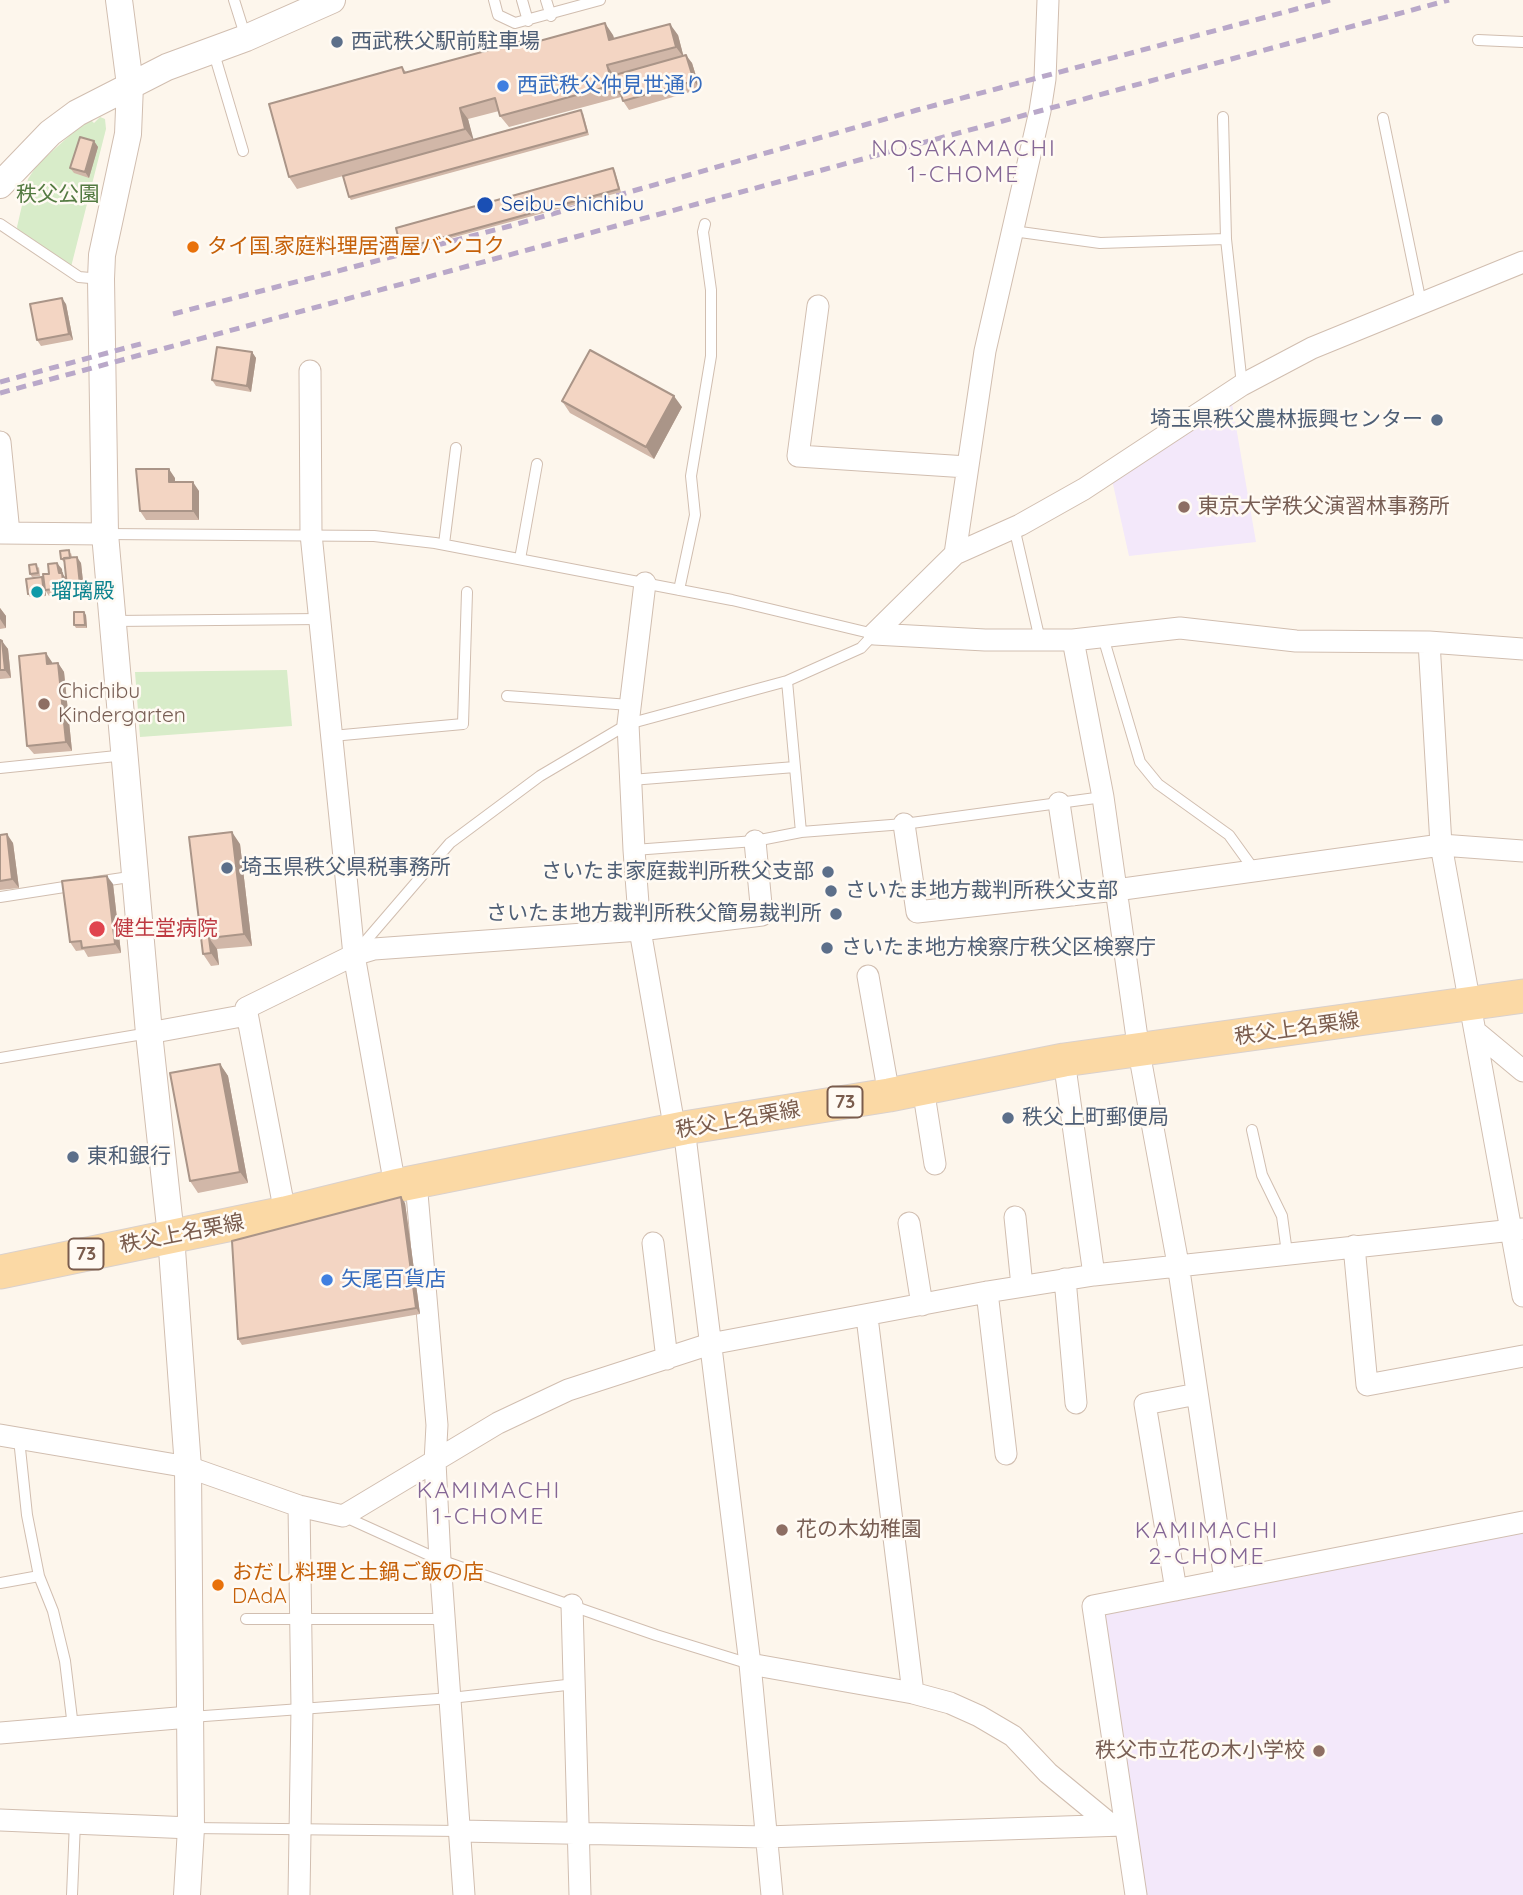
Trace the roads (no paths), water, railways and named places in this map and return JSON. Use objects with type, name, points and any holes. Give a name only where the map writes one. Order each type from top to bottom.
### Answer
[{"type":"main road","name":"秩父上名栗線","points":[[0,1272],[285,1213],[406,1184],[680,1129],[889,1095],[1064,1060],[1473,1017],[1523,996]]},
{"type":"street","points":[[119,0],[130,85],[128,134],[102,255],[105,534],[149,1033],[171,1236],[188,1467],[191,1828],[187,1895]]},
{"type":"street","points":[[0,185],[64,122],[130,85],[332,0]]},
{"type":"street","points":[[955,554],[985,351],[1045,79],[1048,0]]},
{"type":"street","points":[[874,634],[955,554],[1014,527],[1084,489],[1242,385],[1312,348],[1523,262]]},
{"type":"street","points":[[818,306],[798,456],[967,467]]},
{"type":"street","points":[[310,371],[312,534],[354,955],[406,1184],[437,1425],[435,1462],[440,1560],[464,1895]]},
{"type":"street","points":[[0,442],[5,533],[105,534]]},
{"type":"street","points":[[645,583],[629,715],[640,930],[680,1129],[710,1344],[750,1664],[772,1895]]},
{"type":"street","points":[[874,634],[1073,640],[1180,628],[1296,641],[1429,642],[1523,649]]},
{"type":"street","points":[[1073,640],[1102,797],[1139,1052],[1178,1265],[1224,1580]]},
{"type":"street","points":[[1429,642],[1441,845],[1516,1230],[1523,1296]]},
{"type":"street","points":[[1059,803],[1073,895]]},
{"type":"street","points":[[904,824],[917,912],[1116,890],[1441,845],[1523,851]]},
{"type":"street","points":[[285,1213],[246,1008],[354,955],[374,949],[640,930],[762,915],[755,841]]},
{"type":"street","points":[[868,976],[889,1095]]},
{"type":"street","points":[[149,1033],[247,1015]]},
{"type":"street","points":[[1473,1017],[1523,1071]]},
{"type":"street","points":[[1064,1060],[1094,1275]]},
{"type":"street","points":[[923,1088],[935,1164]]},
{"type":"street","points":[[1014,1217],[1023,1286]]},
{"type":"street","points":[[909,1223],[922,1305]]},
{"type":"street","points":[[9,1437],[188,1467],[299,1506],[343,1516],[498,1423],[568,1390],[710,1344],[1065,1279],[1516,1230]]},
{"type":"street","points":[[653,1243],[667,1359]]},
{"type":"street","points":[[1354,1246],[1367,1385],[1523,1356]]},
{"type":"street","points":[[1065,1279],[1076,1403]]},
{"type":"street","points":[[987,1292],[1006,1454]]},
{"type":"street","points":[[867,1317],[913,1693]]},
{"type":"street","points":[[1176,1590],[1145,1404],[1197,1394]]},
{"type":"street","points":[[299,1506],[302,1708],[299,1895]]},
{"type":"street","points":[[1136,1895],[1117,1825],[1093,1606],[1523,1522]]},
{"type":"street","points":[[572,1605],[580,1895]]},
{"type":"street","points":[[750,1664],[913,1693],[950,1703],[1013,1736],[1048,1773],[1117,1825]]},
{"type":"street","points":[[0,1732],[189,1717]]},
{"type":"street","points":[[0,1820],[191,1828]]},
{"type":"street","points":[[460,1831],[766,1837],[1117,1825]]},
{"type":"lane","points":[[234,0],[246,38]]},
{"type":"lane","points":[[494,0],[498,15],[516,23],[551,16],[600,0]]},
{"type":"lane","points":[[522,0],[528,21]]},
{"type":"lane","points":[[546,0],[551,16]]},
{"type":"lane","points":[[1478,40],[1523,42]]},
{"type":"lane","points":[[213,50],[243,151]]},
{"type":"lane","points":[[1223,117],[1226,239],[1242,385]]},
{"type":"lane","points":[[1383,118],[1421,303]]},
{"type":"lane","points":[[0,224],[79,277],[101,279]]},
{"type":"lane","points":[[680,590],[695,515],[691,476],[711,356],[711,290],[703,232],[705,224]]},
{"type":"lane","points":[[1013,231],[1100,243],[1226,239]]},
{"type":"lane","points":[[443,544],[456,448]]},
{"type":"lane","points":[[520,559],[537,464]]},
{"type":"lane","points":[[1014,527],[1040,640]]},
{"type":"lane","points":[[105,534],[312,534],[374,536],[443,544],[680,590],[874,634]]},
{"type":"lane","points":[[332,736],[463,724],[467,592]]},
{"type":"lane","points":[[114,621],[320,619]]},
{"type":"lane","points":[[507,696],[629,715],[787,681],[861,648],[874,634]]},
{"type":"lane","points":[[1103,636],[1140,762],[1158,784],[1229,835],[1255,871]]},
{"type":"lane","points":[[787,681],[801,831]]},
{"type":"lane","points":[[354,955],[450,843],[540,776],[629,715]]},
{"type":"lane","points":[[0,768],[126,755]]},
{"type":"lane","points":[[631,780],[795,767]]},
{"type":"lane","points":[[634,850],[755,841],[801,831],[904,824],[1102,797]]},
{"type":"lane","points":[[0,897],[137,876]]},
{"type":"lane","points":[[0,1058],[149,1033]]},
{"type":"lane","points":[[1252,1130],[1262,1175],[1282,1216],[1287,1253]]},
{"type":"lane","points":[[9,1437],[39,1576],[53,1611],[65,1661],[72,1727]]},
{"type":"lane","points":[[343,1516],[440,1560],[750,1664]]},
{"type":"lane","points":[[0,1583],[39,1576]]},
{"type":"lane","points":[[246,1619],[445,1619]]},
{"type":"lane","points":[[189,1717],[451,1698],[575,1684]]},
{"type":"lane","points":[[72,1895],[75,1822]]},
{"type":"lane","points":[[191,1828],[460,1831]]},
{"type":"railway","points":[[173,314],[510,226],[917,110],[1330,0]]},
{"type":"railway","points":[[0,393],[1449,0]]},
{"type":"railway","points":[[0,382],[144,343]]},
{"type":"place","name":"西武秩父駅前駐車場","points":[[337,42]]},
{"type":"place","name":"西武秩父仲見世通り","points":[[503,86]]},
{"type":"place","name":"Seibu-Chichibu","points":[[485,205]]},
{"type":"place","name":"タイ国.家庭料理居酒屋バンコク","points":[[193,247]]},
{"type":"place","name":"埼玉県秩父農林振興センター","points":[[1437,420]]},
{"type":"place","name":"東京大学秩父演習林事務所","points":[[1184,507]]},
{"type":"place","name":"瑠璃殿","points":[[37,592]]},
{"type":"place","name":"Chichibu Kindergarten","points":[[44,704]]},
{"type":"place","name":"埼玉県秩父県税事務所","points":[[227,868]]},
{"type":"place","name":"さいたま家庭裁判所秩父支部","points":[[828,872]]},
{"type":"place","name":"さいたま地方裁判所秩父支部","points":[[831,891]]},
{"type":"place","name":"さいたま地方裁判所秩父簡易裁判所","points":[[836,914]]},
{"type":"place","name":"健生堂病院","points":[[97,929]]},
{"type":"place","name":"さいたま地方検察庁秩父区検察庁","points":[[827,948]]},
{"type":"place","name":"秩父上町郵便局","points":[[1008,1118]]},
{"type":"place","name":"東和銀行","points":[[73,1157]]},
{"type":"place","name":"矢尾百貨店","points":[[327,1280]]},
{"type":"place","name":"花の木幼稚園","points":[[782,1530]]},
{"type":"place","name":"おだし料理と土鍋ご飯の店 DAdA","points":[[218,1585]]},
{"type":"place","name":"秩父市立花の木小学校","points":[[1319,1751]]},
{"type":"district","name":"NOSAKAMACHI 1-CHOME","points":[[964,162]]},
{"type":"district","name":"KAMIMACHI 1-CHOME","points":[[489,1504]]},
{"type":"district","name":"KAMIMACHI 2-CHOME","points":[[1207,1544]]},
{"type":"park label","name":"秩父公園","points":[[58,195]]}]
